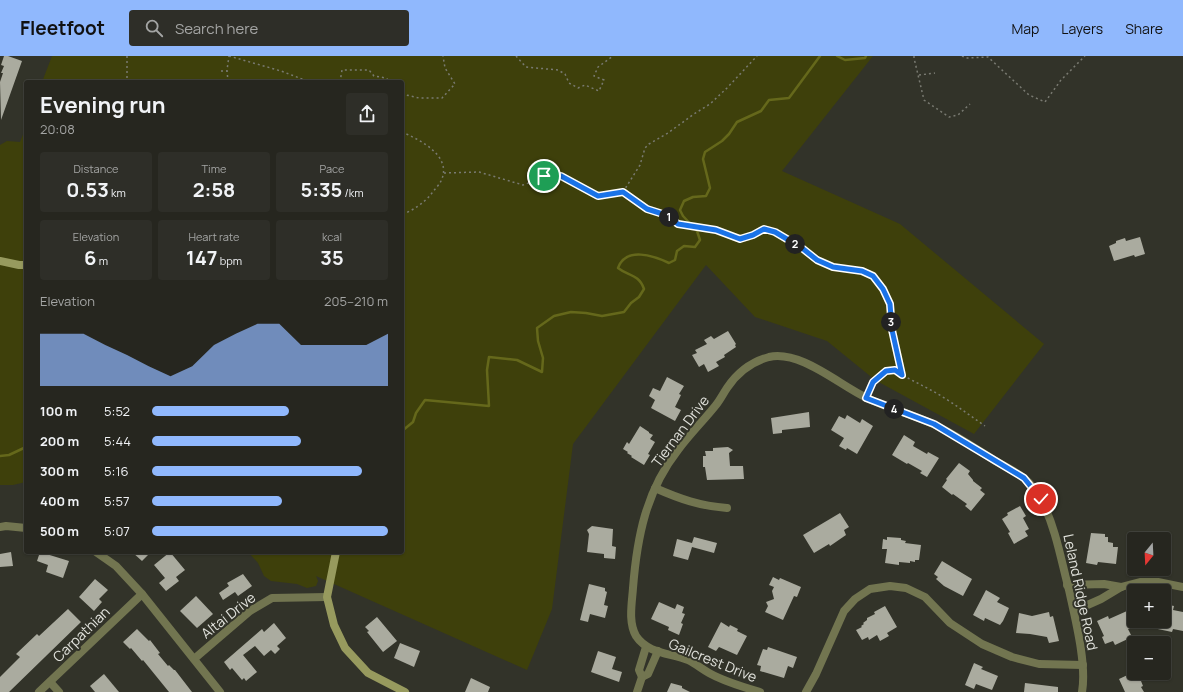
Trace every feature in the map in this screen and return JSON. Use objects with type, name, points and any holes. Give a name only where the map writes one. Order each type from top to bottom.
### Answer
[{"type":"street","points":[[0,262],[24,265]]},
{"type":"street","name":"Leland Ridge Road","points":[[771,356],[789,357],[805,362],[866,398],[934,424],[1024,478],[1041,499],[1055,532],[1074,611],[1083,665],[1082,692]]},
{"type":"street","name":"Tiernan Drive","points":[[658,651],[643,644],[636,635],[632,627],[631,615],[637,552],[641,528],[648,504],[665,469],[677,451],[718,402],[728,386],[741,371],[755,362],[771,356]]},
{"type":"street","points":[[655,488],[677,498],[691,502],[727,508]]},
{"type":"street","points":[[0,527],[24,528]]},
{"type":"street","points":[[99,554],[116,566],[142,594],[220,692]]},
{"type":"street","points":[[336,554],[327,597],[334,625],[345,648],[368,673],[406,692]]},
{"type":"street","points":[[1074,611],[1101,599],[1121,587],[1140,582],[1158,582],[1183,587]]},
{"type":"street","points":[[1067,585],[1104,584],[1121,587]]},
{"type":"street","points":[[806,692],[816,674],[844,611],[855,598],[870,589],[890,586],[906,588],[926,597],[950,623],[982,644],[1012,657],[1039,664],[1083,665]]},
{"type":"street","name":"Carpathian","points":[[39,692],[142,594]]},
{"type":"street","name":"Altai Drive","points":[[194,659],[250,611],[272,598],[327,597]]},
{"type":"street","points":[[642,677],[639,670],[646,646]]},
{"type":"street","points":[[636,692],[642,677],[648,674],[658,651]]},
{"type":"street","name":"Gailcrest Drive","points":[[658,651],[675,655],[691,662],[710,674],[731,683],[760,692]]},
{"type":"street","points":[[50,682],[59,692]]},
{"type":"path","points":[[126,56],[127,80]]},
{"type":"path","points":[[228,80],[227,71],[229,56],[275,69],[305,80]]},
{"type":"path","points":[[404,94],[419,98],[442,98],[455,84],[445,68],[443,56]]},
{"type":"path","points":[[516,56],[526,67],[558,70],[565,74],[568,83],[578,88],[585,86],[599,91],[604,80],[594,76],[598,67],[613,56]]},
{"type":"path","points":[[623,192],[640,166],[645,148],[710,104],[758,56]]},
{"type":"path","points":[[914,56],[924,100],[950,117],[958,115],[970,104]]},
{"type":"path","points":[[962,56],[966,58],[988,57],[1029,95],[1045,102],[1061,80],[1085,56]]},
{"type":"path","points":[[340,80],[342,70],[369,70],[374,76],[386,78],[388,80]]},
{"type":"path","points":[[221,71],[227,71]]},
{"type":"path","points":[[919,75],[935,72]]},
{"type":"path","points":[[404,133],[425,144],[439,156],[443,165],[444,173],[441,182],[430,196],[416,207],[404,213]]},
{"type":"path","points":[[444,173],[479,172],[523,186],[544,176],[561,176],[598,196],[623,192],[647,209],[666,215],[678,224],[716,230],[740,239],[753,235],[764,229],[775,232],[802,248],[817,260],[833,267],[862,271],[873,276],[883,289],[890,304],[892,330],[902,375]]},
{"type":"path","points":[[866,398],[873,382],[886,371],[895,370],[946,399],[967,415],[985,426]]},
{"type":"shaded area","points":[[52,56],[873,56],[782,171],[900,224],[1044,344],[974,434],[875,380],[827,341],[755,317],[706,265],[573,444],[552,609],[527,670],[316,576],[318,581],[316,586],[307,588],[297,584],[271,581],[264,576],[258,563],[250,554],[404,554],[404,80],[43,80]]},
{"type":"shaded area","points":[[24,132],[24,482],[13,485],[0,485],[0,145],[7,141],[20,142]]},
{"type":"building","points":[[4,56],[22,61],[1,120],[0,82],[3,73],[1,73],[4,66],[1,65]]},
{"type":"building","points":[[1140,237],[1145,254],[1135,257],[1134,255],[1114,261],[1109,246],[1116,243],[1116,241],[1125,238],[1126,241]]},
{"type":"building","points":[[728,331],[736,344],[736,347],[724,355],[725,357],[716,362],[719,366],[708,372],[704,364],[699,367],[692,355],[697,353],[695,350],[707,344],[704,340],[711,336],[714,339]]},
{"type":"building","points":[[667,377],[684,386],[679,394],[681,395],[675,407],[681,410],[675,421],[651,408],[655,400],[649,396],[653,388],[660,391]]},
{"type":"building","points":[[809,412],[810,427],[782,430],[782,433],[773,434],[771,418]]},
{"type":"building","points":[[847,415],[860,423],[862,419],[873,426],[857,454],[847,448],[846,450],[839,446],[844,438],[831,430],[839,416],[845,419]]},
{"type":"building","points":[[640,426],[653,435],[650,439],[655,442],[644,465],[631,457],[632,456],[627,453],[628,452],[623,449],[627,442],[629,444]]},
{"type":"building","points":[[904,435],[915,442],[913,446],[927,454],[928,452],[939,458],[927,477],[920,473],[922,471],[892,455]]},
{"type":"building","points":[[728,447],[733,450],[729,453],[730,466],[743,466],[744,479],[707,480],[705,467],[703,467],[703,456],[706,456],[705,451],[713,451],[713,448]]},
{"type":"building","points":[[959,463],[970,471],[968,474],[973,481],[982,488],[980,490],[985,494],[971,511],[965,506],[967,504],[942,487],[947,480],[946,479]]},
{"type":"building","points":[[1020,506],[1026,516],[1023,518],[1029,529],[1025,531],[1028,536],[1014,544],[1008,533],[1010,532],[1002,519],[1008,515],[1007,513]]},
{"type":"building","points":[[840,513],[849,527],[844,530],[846,535],[830,546],[829,544],[814,553],[803,535]]},
{"type":"building","points":[[592,526],[613,529],[612,546],[616,547],[615,559],[604,558],[604,554],[587,552],[589,534],[587,530]]},
{"type":"building","points":[[1091,533],[1105,534],[1105,537],[1108,537],[1108,542],[1113,543],[1113,547],[1118,547],[1116,564],[1098,562],[1097,565],[1086,563]]},
{"type":"building","points":[[694,537],[717,543],[714,553],[692,547],[688,560],[673,556],[677,539],[692,543]]},
{"type":"building","points":[[887,537],[901,538],[901,540],[906,541],[905,543],[921,545],[919,560],[915,560],[915,562],[910,561],[910,563],[899,562],[899,565],[885,563],[887,549],[882,549],[883,539],[887,540]]},
{"type":"building","points":[[11,552],[13,566],[0,567],[0,554]]},
{"type":"building","points":[[39,554],[46,554],[69,561],[63,578],[46,572],[48,565],[37,561]]},
{"type":"building","points":[[134,554],[149,554],[142,561]]},
{"type":"building","points":[[168,554],[172,554],[185,570],[176,577],[179,581],[166,591],[159,583],[165,578],[154,565]]},
{"type":"building","points":[[942,561],[972,579],[963,596],[944,586],[936,579],[938,577],[934,574]]},
{"type":"building","points":[[243,574],[252,586],[238,596],[235,592],[223,600],[219,593],[229,586],[227,583]]},
{"type":"building","points":[[773,577],[779,580],[780,578],[801,587],[797,597],[794,596],[783,620],[765,612],[768,606],[766,602],[774,599],[772,591],[774,587],[769,585]]},
{"type":"building","points":[[95,579],[108,590],[99,599],[102,602],[94,611],[79,597]]},
{"type":"building","points":[[589,584],[605,588],[605,591],[607,592],[604,605],[608,606],[605,618],[590,614],[588,622],[580,620]]},
{"type":"building","points":[[986,590],[1000,598],[997,602],[1009,608],[1000,625],[985,618],[984,621],[973,615]]},
{"type":"building","points":[[196,596],[213,614],[197,628],[180,611]]},
{"type":"building","points":[[659,602],[675,609],[677,604],[684,607],[682,613],[685,614],[681,623],[683,624],[679,635],[668,630],[669,627],[651,619]]},
{"type":"building","points":[[1171,605],[1174,606],[1173,610],[1183,612],[1183,631],[1173,629],[1172,632],[1153,628],[1171,628]]},
{"type":"building","points":[[885,606],[897,627],[887,633],[889,636],[880,641],[877,635],[869,640],[868,637],[862,640],[856,630],[862,627],[861,626],[867,618],[875,614],[874,612]]},
{"type":"building","points":[[68,609],[81,622],[9,692],[0,692],[0,677],[20,657],[16,654],[37,634],[39,636]]},
{"type":"building","points":[[1127,611],[1127,628],[1131,628],[1128,629],[1132,636],[1127,636],[1127,639],[1115,645],[1113,641],[1105,644],[1102,637],[1104,636],[1097,621],[1108,616],[1109,619]]},
{"type":"building","points":[[1049,612],[1050,617],[1053,616],[1059,641],[1049,643],[1047,637],[1016,633],[1019,613],[1032,616]]},
{"type":"building","points":[[377,617],[397,641],[383,652],[367,632],[369,631],[365,627]]},
{"type":"building","points":[[721,622],[729,627],[730,625],[738,629],[737,631],[747,636],[737,655],[719,647],[716,651],[708,647]]},
{"type":"building","points":[[274,623],[286,638],[277,646],[280,649],[275,654],[271,650],[264,656],[255,646],[243,655],[257,672],[246,681],[244,678],[242,680],[232,668],[230,670],[224,662],[262,629],[264,632]]},
{"type":"building","points":[[137,629],[149,641],[150,640],[160,653],[158,654],[168,666],[169,665],[175,670],[192,692],[169,692],[143,660],[142,661],[131,648],[130,649],[123,642]]},
{"type":"building","points":[[400,643],[420,651],[414,667],[394,658]]},
{"type":"building","points":[[768,647],[797,657],[793,668],[788,666],[784,678],[760,671],[761,666],[757,665],[763,649],[767,650]]},
{"type":"building","points":[[598,651],[616,657],[612,669],[622,672],[619,682],[591,672]]},
{"type":"building","points":[[974,663],[983,667],[981,669],[998,676],[992,690],[976,684],[974,689],[965,685]]},
{"type":"building","points":[[104,674],[119,692],[95,692],[90,686]]},
{"type":"building","points":[[1127,675],[1127,680],[1144,680],[1141,681],[1143,686],[1141,687],[1144,692],[1125,692],[1119,679]]},
{"type":"building","points":[[471,678],[490,687],[488,692],[465,692]]},
{"type":"building","points":[[671,683],[682,686],[682,688],[690,692],[667,692]]},
{"type":"building","points":[[1025,683],[1058,687],[1058,692],[1024,692]]},
{"type":"waterway","points":[[404,429],[413,422],[416,413],[425,400],[489,406],[487,370],[489,357],[517,360],[542,372],[543,358],[538,341],[537,328],[554,316],[571,312],[602,316],[624,312],[631,303],[639,297],[644,289],[642,284],[636,278],[618,268],[622,261],[627,257],[641,255],[656,258],[669,263],[675,260],[677,251],[684,246],[695,247],[700,240],[697,231],[683,216],[680,210],[684,201],[693,197],[706,196],[710,188],[703,159],[705,152],[722,141],[737,122],[761,111],[769,100],[789,98],[820,56]]},
{"type":"waterway","points":[[837,56],[845,60],[865,58],[866,56]]},
{"type":"waterway","points":[[0,456],[9,455],[24,448]]},
{"type":"route","points":[[544,176],[561,176],[598,196],[623,192],[647,209],[666,215],[678,224],[716,230],[740,239],[753,235],[764,229],[775,232],[802,248],[817,260],[833,267],[862,271],[873,276],[883,289],[890,304],[892,330],[902,375],[895,370],[886,371],[873,382],[866,398],[934,424],[1024,478],[1041,499]]}]
